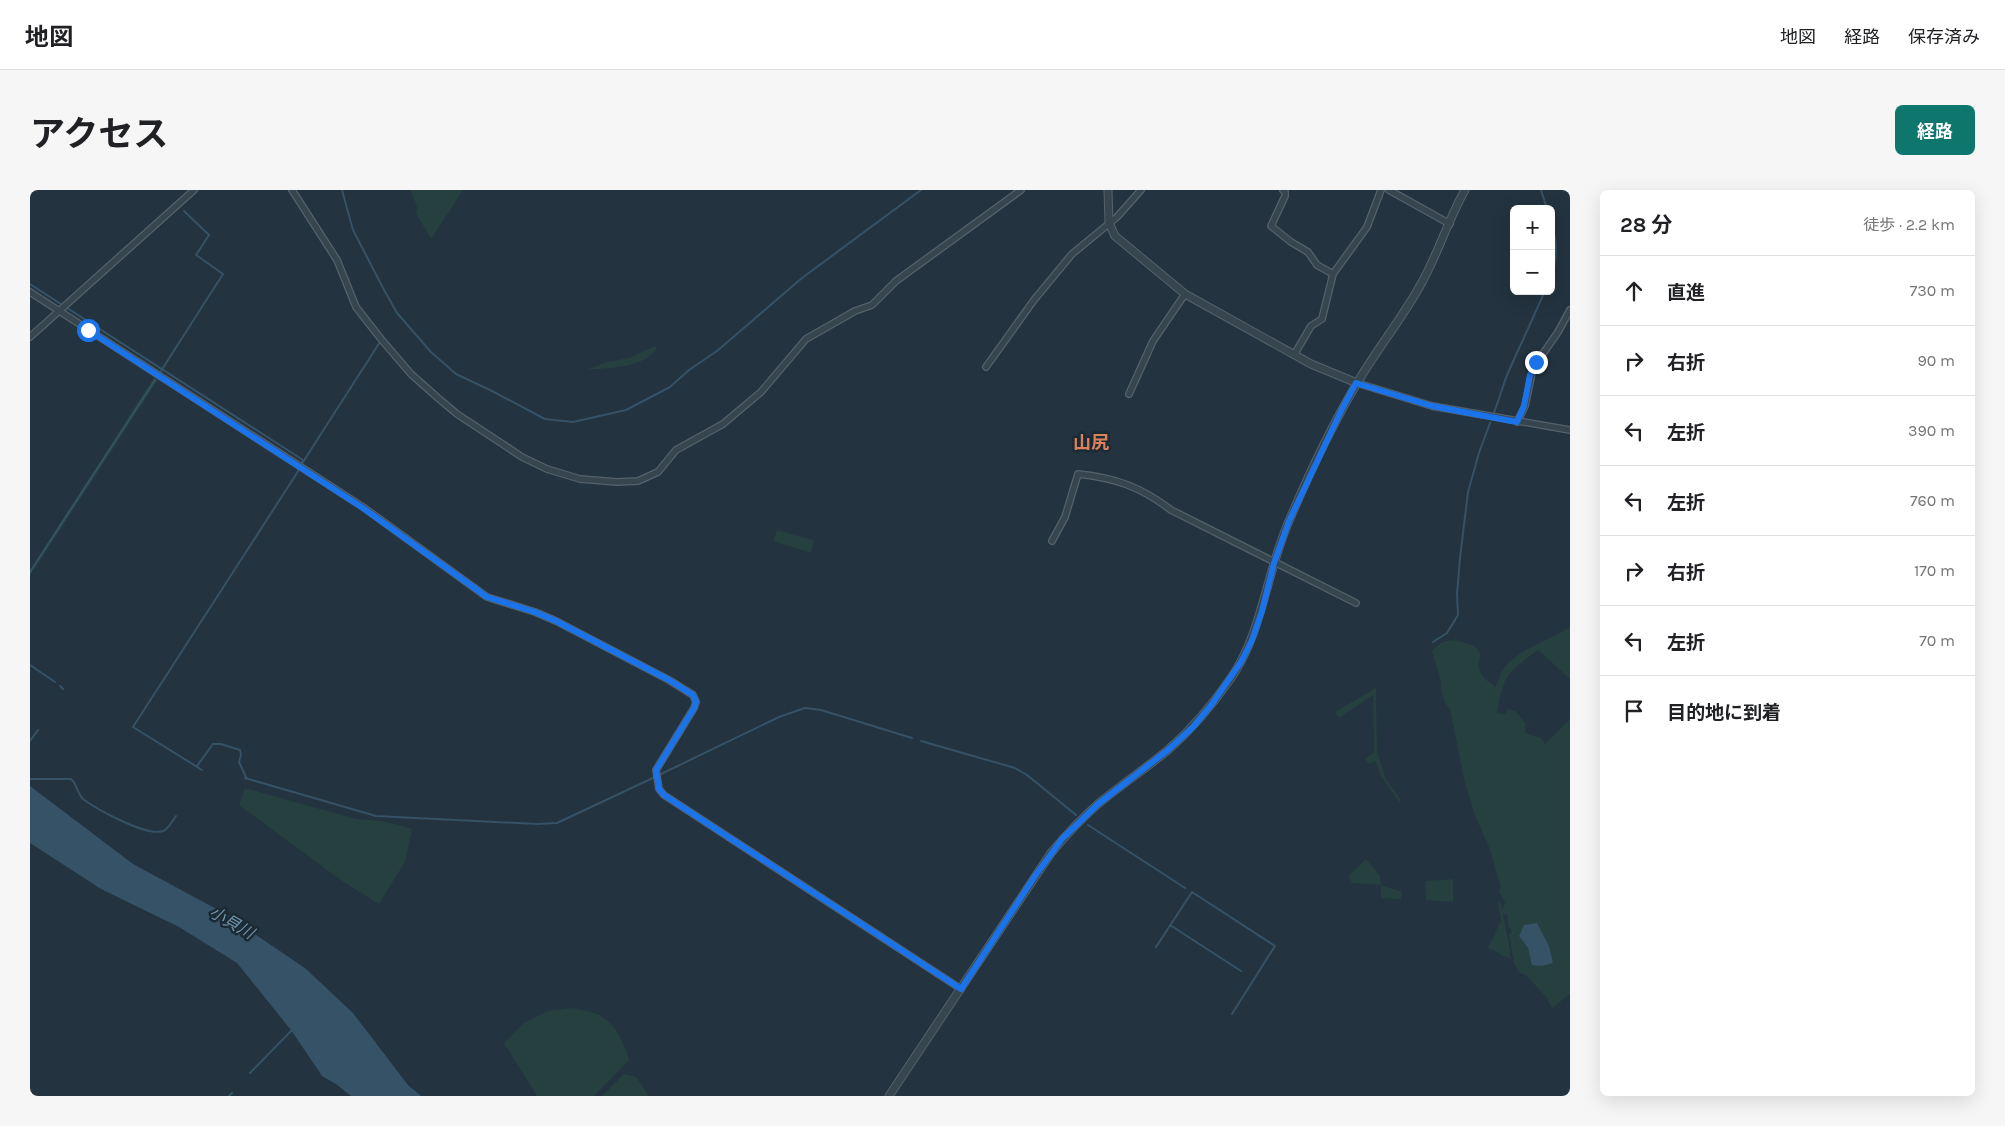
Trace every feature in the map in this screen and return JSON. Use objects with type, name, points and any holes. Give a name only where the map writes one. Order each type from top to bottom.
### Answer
[{"type":"street","points":[[30,337],[194,190]]},
{"type":"street","points":[[292,190],[337,260],[356,306],[411,374],[457,414],[522,457],[563,475],[617,482],[638,481],[658,472],[676,450],[723,424],[761,392],[806,339],[855,311],[872,306],[896,281],[1021,190]]},
{"type":"street","points":[[1108,190],[1109,223],[1118,240],[1185,294],[1330,374],[1432,406],[1570,430]]},
{"type":"street","points":[[986,366],[1034,300],[1072,254],[1109,223],[1142,190]]},
{"type":"street","points":[[1283,190],[1285,196],[1271,226],[1291,242],[1308,252],[1317,265],[1333,274]]},
{"type":"street","points":[[1294,355],[1311,326],[1319,322],[1324,315],[1333,274],[1367,227],[1381,190]]},
{"type":"street","points":[[1389,190],[1450,224]]},
{"type":"street","points":[[890,1096],[1035,876],[1062,839],[1098,804],[1168,750],[1193,727],[1212,704],[1241,662],[1252,640],[1262,611],[1274,563],[1289,521],[1341,411],[1356,383],[1420,286],[1465,190]]},
{"type":"street","points":[[30,292],[61,310],[303,470],[370,512],[487,597],[546,616],[664,677],[693,695],[696,702],[694,708],[656,770],[656,781],[664,795],[961,989]]},
{"type":"street","points":[[1129,394],[1152,341],[1185,294]]},
{"type":"street","points":[[1517,422],[1524,406],[1533,368],[1558,332],[1570,310]]},
{"type":"street","points":[[1052,541],[1065,517],[1078,474],[1103,477],[1131,486],[1153,497],[1171,510],[1356,603]]},
{"type":"green space","points":[[410,190],[463,190],[431,239],[416,213],[417,207]]},
{"type":"green space","points":[[657,347],[652,354],[636,363],[626,366],[586,370],[607,362],[629,358]]},
{"type":"green space","points":[[154,377],[158,380],[30,576],[30,570]]},
{"type":"green space","points":[[777,530],[814,540],[811,553],[773,541]]},
{"type":"green space","points":[[1570,627],[1570,679],[1538,650],[1508,676],[1502,690],[1497,713],[1506,714],[1507,709],[1515,711],[1525,723],[1525,733],[1541,738],[1545,744],[1570,719],[1570,994],[1552,1008],[1547,998],[1526,975],[1520,973],[1514,963],[1509,935],[1512,931],[1508,926],[1507,914],[1503,914],[1510,959],[1488,948],[1501,921],[1498,903],[1501,903],[1502,909],[1505,904],[1499,890],[1501,888],[1489,847],[1475,816],[1464,779],[1450,709],[1443,697],[1441,682],[1432,651],[1438,645],[1449,640],[1474,646],[1480,653],[1479,664],[1481,673],[1487,681],[1496,687],[1503,669],[1509,662],[1526,650]],"holes":[[[1532,925],[1544,936],[1553,963],[1535,965],[1523,937],[1519,935],[1523,928]]]},
{"type":"green space","points":[[1376,688],[1377,752],[1386,779],[1401,800],[1399,802],[1381,776],[1376,761],[1369,764],[1365,759],[1374,752],[1373,695],[1339,718],[1335,712]]},
{"type":"green space","points":[[245,788],[356,819],[383,821],[412,829],[405,862],[379,904],[342,881],[239,805]]},
{"type":"green space","points":[[1366,859],[1380,876],[1381,885],[1352,883],[1348,876]]},
{"type":"green space","points":[[1453,879],[1453,902],[1426,900],[1425,881]]},
{"type":"green space","points":[[1381,885],[1402,892],[1401,899],[1381,898]]},
{"type":"green space","points":[[572,1008],[596,1014],[610,1023],[622,1040],[629,1060],[594,1096],[537,1096],[504,1043],[524,1023],[548,1011]]},
{"type":"green space","points":[[624,1074],[636,1077],[649,1096],[602,1096]]},
{"type":"water","name":"小貝川","points":[[30,786],[133,864],[222,912],[305,968],[353,1013],[408,1085],[421,1096],[351,1096],[322,1076],[291,1030],[237,963],[179,927],[101,889],[30,843]]},
{"type":"water","points":[[1537,923],[1549,946],[1553,963],[1542,966],[1532,965],[1528,948],[1519,936],[1524,925]]},
{"type":"waterway","points":[[342,190],[353,230],[383,288],[397,313],[431,352],[456,374],[545,419],[573,422],[626,410],[670,387],[689,370],[717,351],[802,278],[921,190]]},
{"type":"waterway","points":[[1541,190],[1546,205]]},
{"type":"waterway","points":[[161,371],[223,274],[196,255],[209,235],[184,211]]},
{"type":"waterway","points":[[1555,235],[1555,263]]},
{"type":"waterway","points":[[30,284],[303,460],[297,473],[133,727],[202,770]]},
{"type":"waterway","points":[[1494,413],[1507,375],[1543,295]]},
{"type":"waterway","points":[[303,462],[380,342]]},
{"type":"waterway","points":[[30,572],[155,380]]},
{"type":"waterway","points":[[1433,642],[1447,633],[1458,615],[1457,594],[1468,492],[1490,423]]},
{"type":"waterway","points":[[30,665],[55,682]]},
{"type":"waterway","points":[[60,686],[63,689]]},
{"type":"waterway","points":[[659,775],[779,717],[805,708],[821,710],[912,738]]},
{"type":"waterway","points":[[30,741],[38,730]]},
{"type":"waterway","points":[[921,741],[1015,768],[1027,775],[1076,815]]},
{"type":"waterway","points":[[197,766],[213,744],[221,744],[240,750],[239,762],[246,777]]},
{"type":"waterway","points":[[245,778],[376,816],[537,824],[557,823],[655,777]]},
{"type":"waterway","points":[[30,779],[71,779],[83,799],[122,821],[146,830],[163,831],[169,827],[176,816]]},
{"type":"waterway","points":[[1088,825],[1185,888]]},
{"type":"waterway","points":[[1156,947],[1192,892],[1275,946],[1232,1014]]},
{"type":"waterway","points":[[1170,925],[1241,971]]},
{"type":"waterway","points":[[250,1073],[293,1029]]},
{"type":"waterway","points":[[229,1096],[232,1093]]},
{"type":"district","name":"山尻","points":[[1091,443]]},
{"type":"route","points":[[88,330],[363,508],[487,597],[546,616],[664,677],[693,695],[696,702],[694,708],[656,770],[656,781],[664,795],[961,989],[1035,876],[1062,839],[1098,804],[1168,750],[1193,727],[1230,679],[1252,640],[1262,611],[1280,542],[1356,383],[1432,406],[1517,422],[1524,406],[1530,375],[1536,362]]}]
